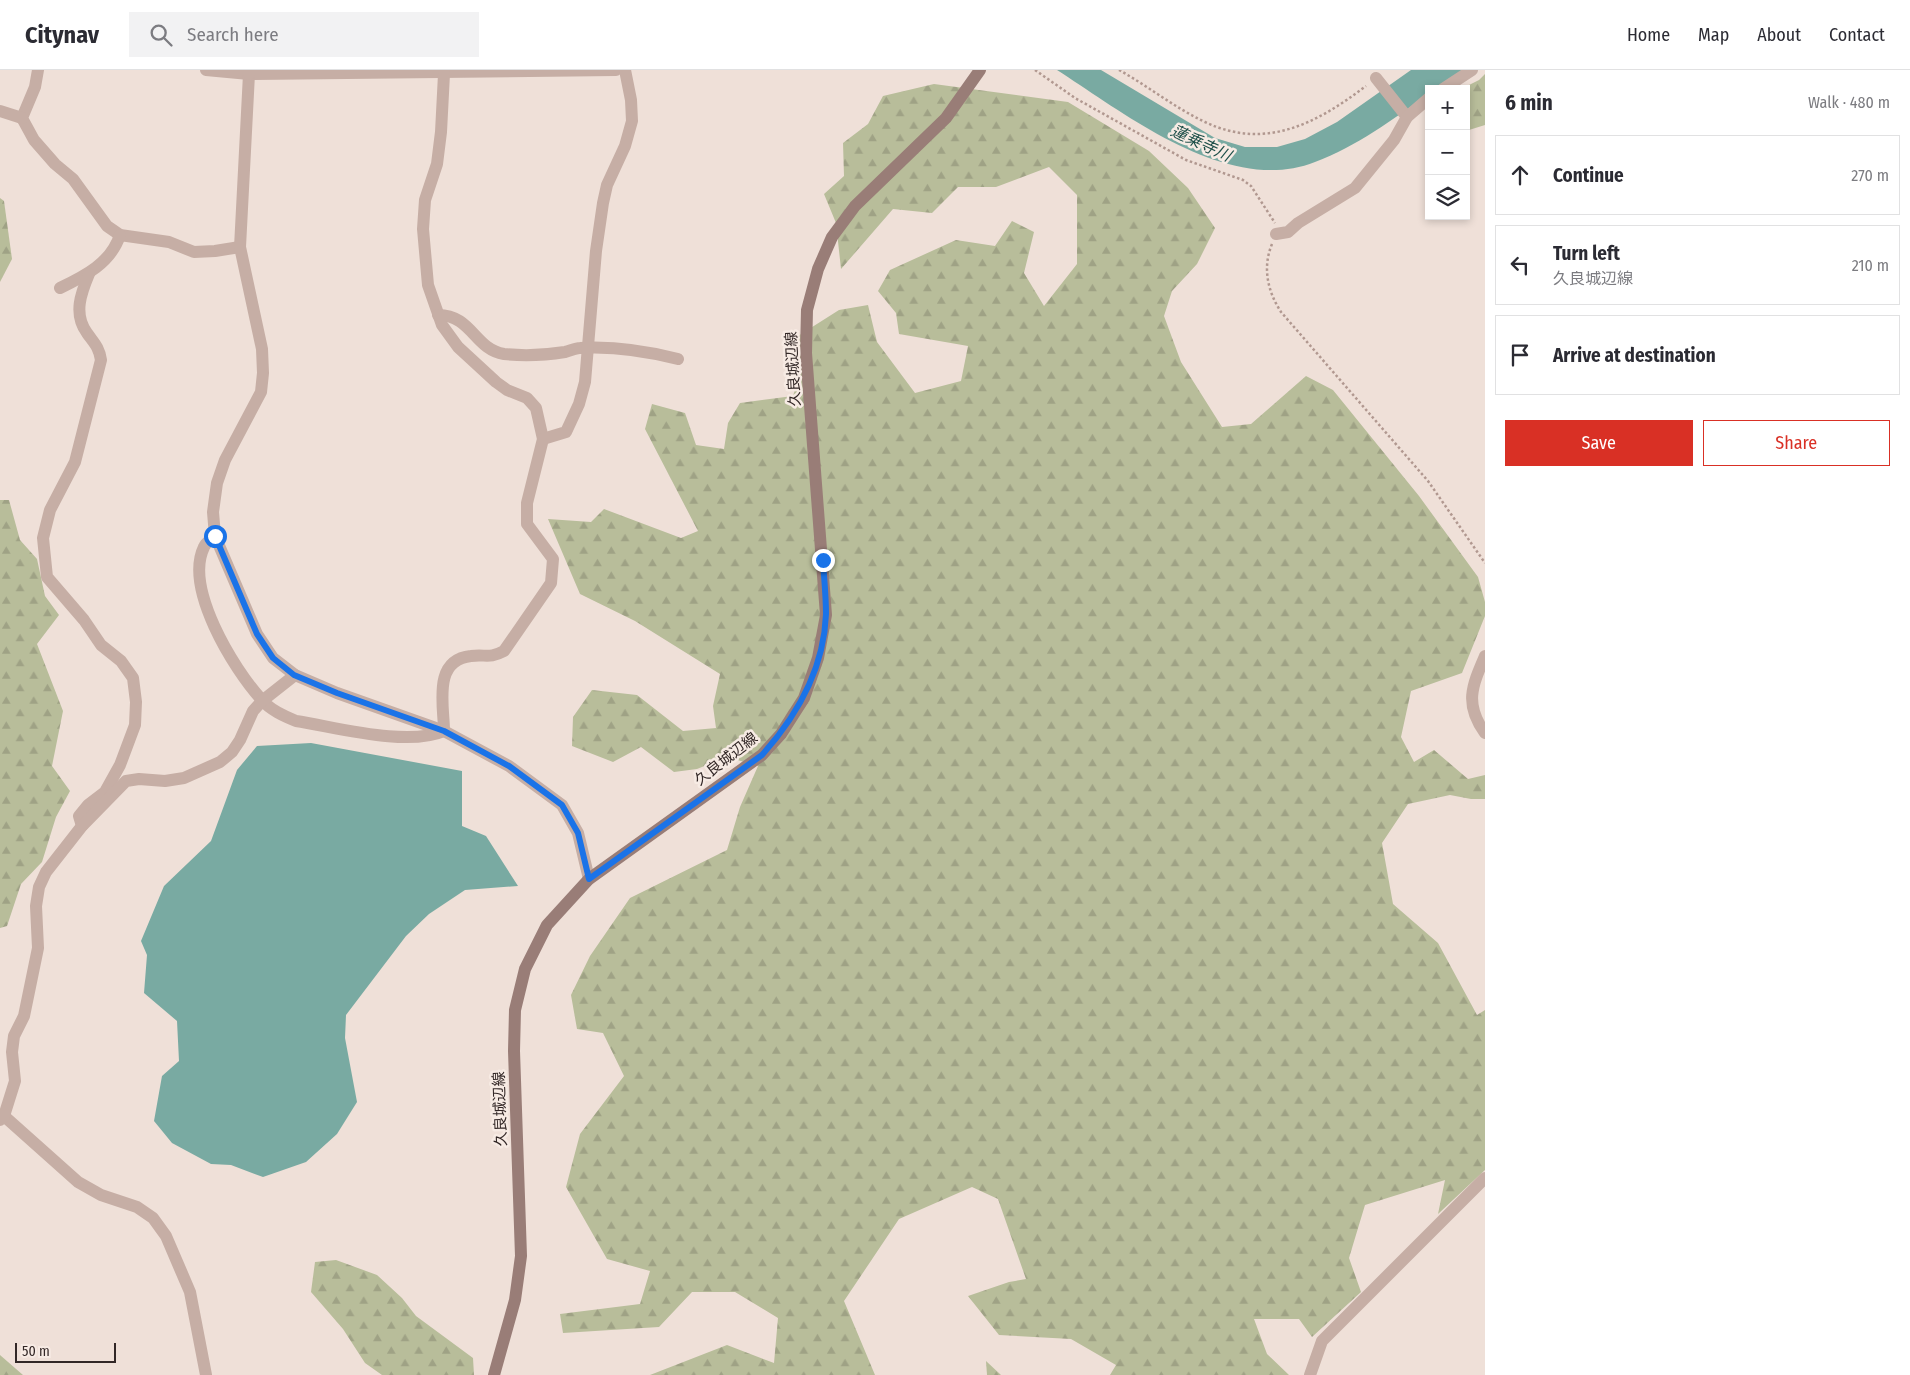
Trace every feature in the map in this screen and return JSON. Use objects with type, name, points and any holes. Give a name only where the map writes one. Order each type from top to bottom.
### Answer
[{"type":"main road","name":"久良城辺線","points":[[494,1375],[515,1300],[522,1256],[514,1051],[515,1010],[525,969],[546,925],[589,879],[762,755],[781,734],[804,698],[818,658],[826,615],[806,353],[807,310],[818,269],[832,237],[855,206],[946,118],[980,70]]},
{"type":"street","points":[[22,118],[35,87],[38,70]]},
{"type":"street","points":[[206,70],[444,74],[616,70]]},
{"type":"street","points":[[543,439],[566,432],[579,404],[585,382],[596,251],[603,203],[607,184],[625,146],[632,122],[631,100],[625,70]]},
{"type":"street","points":[[1449,85],[1472,70]]},
{"type":"street","points":[[249,72],[240,246],[262,349],[263,373],[261,392],[225,460],[217,484],[212,512],[215,536],[257,634],[273,658],[294,675],[337,693],[444,731],[509,766],[562,805],[578,833],[589,879]]},
{"type":"street","points":[[444,74],[437,164],[426,200],[423,229],[425,270],[438,315],[458,346],[496,382],[507,390],[527,398],[536,408],[543,439],[527,503],[527,524],[553,559],[552,583],[504,651],[493,658],[470,656],[456,661],[445,674],[441,694],[444,731]]},
{"type":"street","points":[[1379,80],[1405,115]]},
{"type":"street","points":[[1276,234],[1288,232],[1298,223],[1355,188],[1394,140],[1405,115],[1425,101]]},
{"type":"street","points":[[0,112],[22,118],[34,140],[55,164],[73,179],[108,226],[120,235],[169,242],[194,252],[215,252],[240,246]]},
{"type":"street","points":[[60,288],[89,274],[110,255],[120,235]]},
{"type":"street","points":[[82,826],[79,816],[88,805],[105,792],[120,765],[135,725],[136,702],[133,678],[121,661],[101,645],[84,620],[47,577],[43,538],[50,510],[75,462],[101,360],[99,348],[85,332],[79,314],[81,293],[89,274]]},
{"type":"street","points":[[438,315],[452,315],[466,325],[484,345],[502,354],[547,353],[588,348],[636,350],[678,360]]},
{"type":"street","points":[[215,536],[204,545],[198,564],[207,612],[234,664],[262,701],[296,722],[408,738],[431,737],[444,731]]},
{"type":"street","points":[[1485,656],[1473,686],[1472,711],[1485,734]]},
{"type":"street","points":[[206,1375],[190,1292],[166,1236],[153,1218],[137,1207],[101,1195],[78,1182],[2,1118],[15,1081],[12,1052],[14,1036],[24,1016],[38,948],[36,906],[39,887],[46,872],[82,826],[126,782],[139,778],[165,780],[184,778],[220,762],[232,752],[240,740],[253,710],[294,675]]},
{"type":"street","points":[[1310,1375],[1313,1361],[1322,1341],[1485,1178]]},
{"type":"path","points":[[1034,70],[1075,98],[1186,160],[1243,180],[1251,186],[1269,209],[1276,225],[1276,234],[1266,270],[1270,296],[1315,354],[1428,481],[1485,563]]},
{"type":"path","points":[[1120,70],[1205,122],[1237,132],[1255,134],[1283,132],[1311,123],[1379,80]]},
{"type":"green space","points":[[1485,74],[1485,125],[1470,130],[1469,85],[1479,80]]},
{"type":"green space","points":[[934,84],[1068,102],[1149,151],[1188,188],[1215,228],[1197,264],[1172,291],[1164,316],[1181,362],[1222,427],[1251,424],[1306,376],[1333,390],[1419,496],[1478,577],[1485,602],[1485,616],[1462,673],[1411,691],[1401,737],[1414,762],[1434,750],[1468,779],[1485,775],[1485,799],[1471,799],[1450,795],[1408,804],[1382,843],[1393,904],[1438,943],[1477,1015],[1485,1010],[1485,1170],[1438,1214],[1445,1180],[1365,1205],[1349,1258],[1361,1292],[1312,1337],[1299,1319],[1254,1319],[1267,1354],[1289,1375],[1110,1375],[1116,1365],[1071,1339],[999,1335],[968,1296],[1009,1282],[1026,1279],[998,1199],[972,1187],[899,1219],[844,1301],[875,1375],[650,1375],[727,1345],[774,1363],[778,1318],[735,1292],[692,1292],[659,1327],[563,1333],[560,1314],[640,1304],[650,1271],[607,1259],[566,1187],[580,1134],[624,1076],[603,1033],[577,1029],[571,995],[590,956],[630,898],[727,850],[740,807],[758,766],[727,757],[697,769],[674,772],[641,747],[613,762],[572,746],[573,717],[592,690],[637,695],[683,731],[716,728],[713,706],[720,674],[635,621],[580,594],[548,519],[591,522],[604,509],[681,538],[698,531],[645,429],[652,404],[685,413],[696,445],[724,449],[728,423],[740,403],[793,396],[801,371],[798,336],[839,310],[868,305],[877,342],[915,393],[961,381],[968,346],[899,334],[896,313],[878,291],[890,270],[956,240],[995,246],[1012,221],[1034,232],[1024,273],[1044,306],[1077,264],[1077,195],[1049,167],[996,187],[958,187],[932,213],[893,209],[841,269],[836,223],[824,194],[844,176],[843,143],[868,124],[883,96]]},
{"type":"green space","points":[[0,198],[4,201],[12,259],[0,282]]},
{"type":"green space","points":[[0,500],[9,500],[20,540],[37,559],[45,596],[59,615],[37,644],[63,711],[52,766],[70,791],[56,817],[42,862],[21,884],[7,926],[0,928]]},
{"type":"green space","points":[[336,1260],[377,1275],[402,1298],[416,1316],[473,1358],[474,1375],[382,1375],[365,1363],[343,1329],[311,1292],[315,1262]]},
{"type":"green space","points":[[0,1355],[23,1375],[0,1375]]},
{"type":"green space","points":[[986,1361],[1001,1375],[987,1375]]},
{"type":"water","name":"蓮乗寺川","points":[[1057,70],[1101,70],[1215,138],[1245,147],[1277,147],[1305,139],[1337,122],[1411,70],[1463,70],[1442,85],[1425,85],[1425,97],[1374,132],[1345,149],[1315,162],[1282,170],[1248,168],[1214,160],[1180,146],[1115,108]]},
{"type":"water","points":[[311,743],[462,771],[462,826],[486,836],[518,886],[465,890],[429,914],[406,936],[346,1015],[345,1038],[357,1102],[337,1134],[306,1162],[263,1177],[231,1165],[211,1164],[172,1143],[154,1121],[162,1076],[179,1061],[177,1021],[144,993],[147,955],[141,941],[164,886],[211,841],[237,770],[257,746]]},
{"type":"route","points":[[215,536],[223,559],[257,634],[273,658],[294,675],[401,717],[444,731],[509,766],[562,805],[578,833],[589,879],[762,755],[781,734],[804,698],[818,658],[826,615],[823,560]]}]
